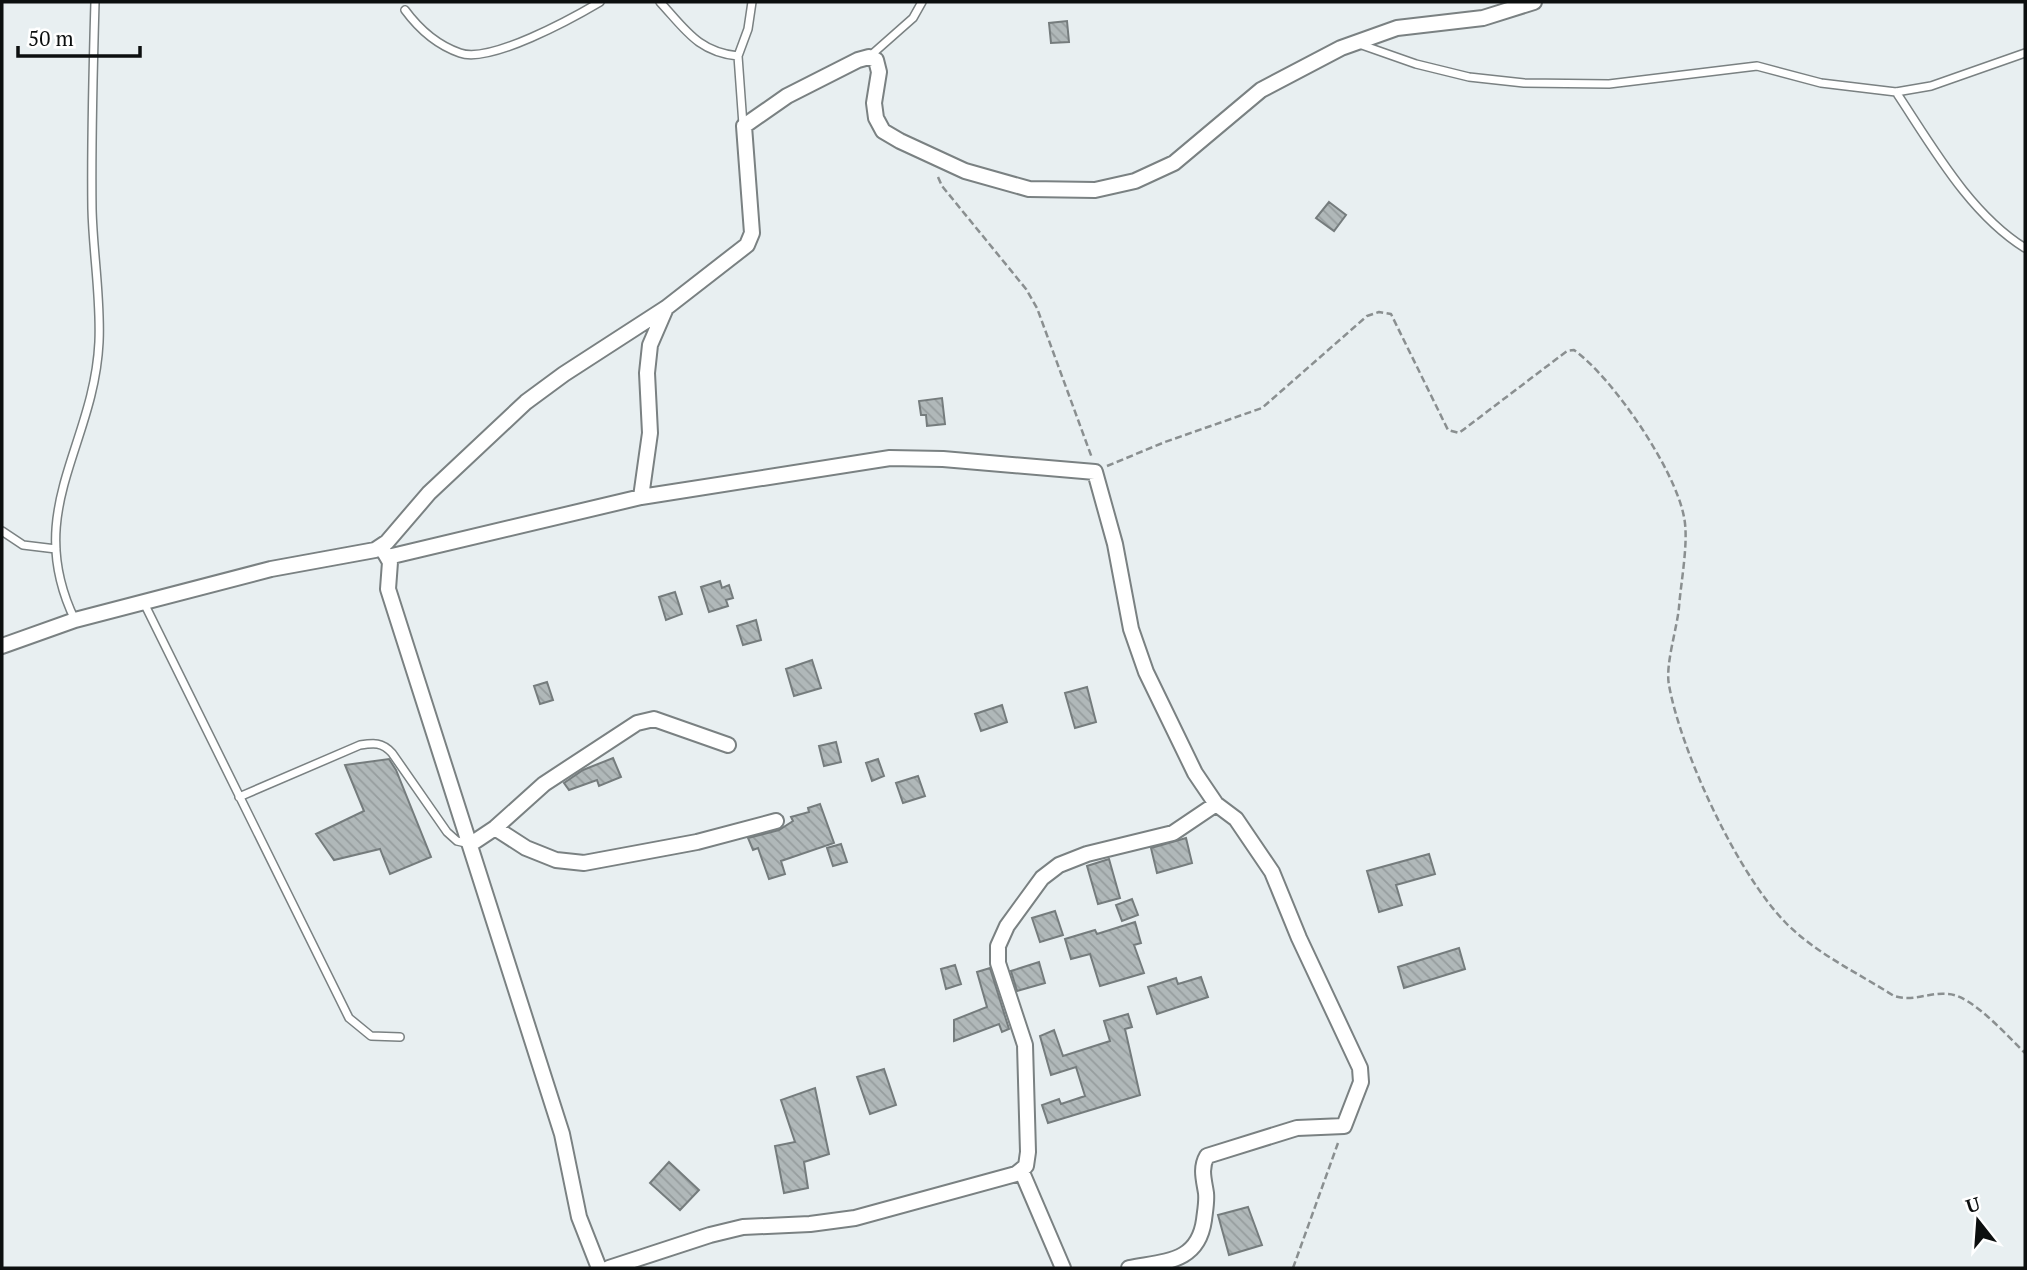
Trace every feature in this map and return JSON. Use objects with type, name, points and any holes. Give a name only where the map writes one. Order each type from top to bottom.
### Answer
[{"type":"street","points":[[599,1268],[579,1217],[562,1134],[388,589],[384,552],[429,493],[526,402],[564,373],[666,308],[733,259],[747,245],[752,233],[744,126],[788,96],[869,57],[876,60],[879,72],[874,103],[876,118],[883,131],[930,157],[965,171],[1029,189],[1095,190],[1135,181],[1174,163],[1261,90],[1283,76],[1354,42],[1397,28],[1461,22],[1534,2]]},
{"type":"street","points":[[641,497],[650,433],[650,345],[666,308]]},
{"type":"street","points":[[2,646],[75,620],[271,569],[384,552],[641,497],[890,458],[943,459],[1094,472],[1115,544],[1131,629],[1146,672],[1181,746],[1216,804],[1236,819],[1272,872],[1331,1009],[1360,1068],[1361,1082],[1344,1126],[1297,1128],[1206,1156],[1202,1163],[1207,1198],[1198,1242],[1190,1253],[1178,1258],[1129,1268]]},
{"type":"street","points":[[471,844],[495,828],[544,784],[637,723],[654,719],[728,746]]},
{"type":"street","points":[[609,1268],[743,1227],[810,1224],[855,1218],[1021,1170],[1026,1166],[1028,1152],[1025,1045],[998,963],[998,946],[1007,926],[1042,878],[1059,865],[1087,854],[1173,832],[1216,804]]},
{"type":"street","points":[[495,828],[526,848],[556,860],[584,863],[697,842],[776,821]]},
{"type":"street","points":[[1021,1170],[1063,1268]]},
{"type":"lane","points":[[75,620],[61,591],[55,566],[62,481],[95,390],[99,340],[92,211],[95,2]]},
{"type":"lane","points":[[405,10],[420,29],[441,43],[462,54],[483,54],[553,29],[600,2]]},
{"type":"lane","points":[[660,2],[702,47],[719,54],[738,56]]},
{"type":"lane","points":[[744,126],[738,56],[748,29],[752,2]]},
{"type":"lane","points":[[869,57],[913,18],[922,2]]},
{"type":"lane","points":[[1354,42],[1416,64],[1469,77],[1561,86],[1609,84],[1757,66],[1821,83],[1896,92],[1931,86],[2025,52]]},
{"type":"lane","points":[[1896,92],[1949,170],[1996,225],[2025,248]]},
{"type":"lane","points":[[2,531],[23,544],[56,549]]},
{"type":"lane","points":[[144,603],[349,1018],[371,1036],[400,1037]]},
{"type":"lane","points":[[239,796],[360,745],[375,743],[386,747],[447,832],[457,841],[471,844]]},
{"type":"path","points":[[930,157],[942,186],[1026,289],[1037,308],[1070,402],[1090,447],[1094,472],[1165,442],[1262,408],[1367,316],[1379,312],[1391,314],[1448,430],[1459,433],[1567,351],[1574,350],[1591,362],[1648,439],[1684,517],[1678,611],[1668,683],[1688,751],[1744,863],[1784,921],[1807,942],[1894,996],[1909,999],[1949,993],[1964,999],[2025,1053]]},
{"type":"path","points":[[1293,1268],[1344,1126]]},
{"type":"building","points":[[1067,21],[1069,42],[1051,43],[1049,23]]},
{"type":"building","points":[[1329,202],[1346,215],[1334,231],[1316,218]]},
{"type":"building","points":[[942,398],[945,424],[927,426],[926,415],[921,415],[919,401]]},
{"type":"building","points":[[720,581],[722,588],[729,585],[733,598],[726,600],[728,606],[709,612],[701,587]]},
{"type":"building","points":[[675,592],[682,614],[666,620],[659,597]]},
{"type":"building","points":[[756,620],[761,640],[743,645],[737,626]]},
{"type":"building","points":[[812,660],[821,688],[794,696],[786,669]]},
{"type":"building","points":[[547,682],[553,700],[540,704],[534,686]]},
{"type":"building","points":[[1087,687],[1096,722],[1075,728],[1065,693]]},
{"type":"building","points":[[1002,705],[1007,722],[981,731],[975,714]]},
{"type":"building","points":[[836,742],[841,762],[824,766],[819,746]]},
{"type":"building","points":[[613,758],[621,777],[599,786],[597,780],[569,790],[564,783],[583,770]]},
{"type":"building","points":[[389,759],[396,770],[431,857],[390,874],[380,849],[334,860],[316,834],[364,811],[345,765]]},
{"type":"building","points":[[878,759],[884,776],[872,781],[866,763]]},
{"type":"building","points":[[918,776],[925,796],[903,803],[896,783]]},
{"type":"building","points":[[820,804],[834,843],[781,861],[785,874],[769,879],[758,848],[753,850],[748,838],[779,830],[793,821],[791,817],[809,812],[808,808]]},
{"type":"building","points":[[1186,838],[1192,863],[1157,873],[1151,848]]},
{"type":"building","points":[[841,844],[847,862],[833,866],[827,848]]},
{"type":"building","points":[[1429,854],[1435,874],[1396,885],[1402,905],[1379,912],[1367,871]]},
{"type":"building","points":[[1109,859],[1120,898],[1098,904],[1087,866]]},
{"type":"building","points":[[1132,899],[1138,915],[1122,921],[1116,905]]},
{"type":"building","points":[[1055,911],[1063,935],[1040,942],[1032,918]]},
{"type":"building","points":[[1135,922],[1141,943],[1134,945],[1144,973],[1100,986],[1090,954],[1071,959],[1065,939],[1095,930],[1097,934]]},
{"type":"building","points":[[1459,948],[1465,969],[1404,988],[1398,967]]},
{"type":"building","points":[[1039,962],[1045,983],[1017,991],[1011,971]]},
{"type":"building","points":[[955,965],[961,984],[946,989],[941,969]]},
{"type":"building","points":[[990,968],[1009,1029],[1002,1032],[999,1024],[954,1041],[954,1020],[987,1007],[977,972]]},
{"type":"building","points":[[1201,977],[1208,997],[1157,1014],[1148,987],[1176,978],[1178,984]]},
{"type":"building","points":[[1128,1014],[1132,1027],[1125,1029],[1140,1095],[1048,1123],[1042,1105],[1059,1099],[1061,1104],[1085,1096],[1076,1067],[1051,1075],[1040,1036],[1054,1030],[1063,1056],[1110,1041],[1104,1021]]},
{"type":"building","points":[[884,1069],[896,1105],[870,1114],[857,1077]]},
{"type":"building","points":[[815,1088],[829,1154],[804,1162],[808,1188],[784,1193],[775,1146],[795,1142],[781,1100]]},
{"type":"building","points":[[669,1162],[699,1190],[680,1210],[650,1183]]},
{"type":"building","points":[[1248,1207],[1262,1245],[1229,1255],[1218,1215]]}]
